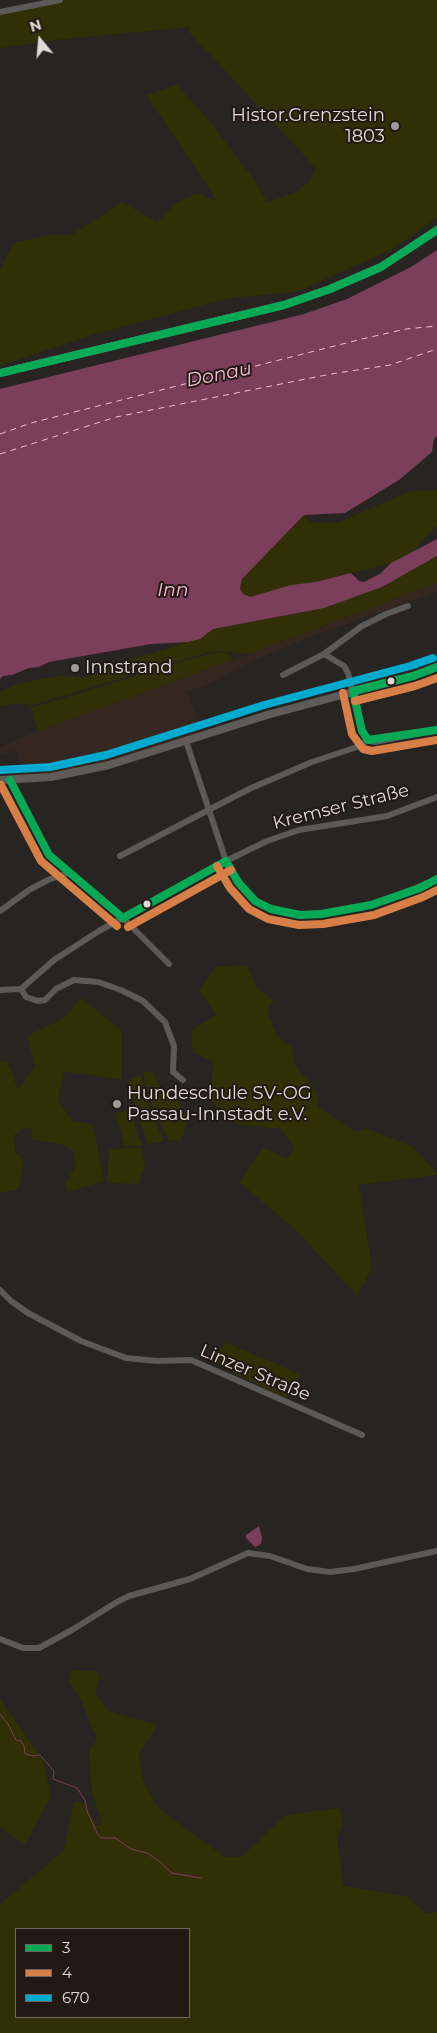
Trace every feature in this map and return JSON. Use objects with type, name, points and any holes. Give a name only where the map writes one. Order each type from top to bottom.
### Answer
[{"type":"main road","points":[[0,373],[284,305],[330,289],[381,266],[437,230]]},
{"type":"main road","points":[[0,780],[51,777],[109,766],[267,715],[413,676],[437,667]]},
{"type":"street","points":[[0,12],[60,0]]},
{"type":"street","points":[[283,675],[324,654],[362,626],[408,606]]},
{"type":"street","points":[[324,654],[344,666],[348,673],[362,730],[368,740],[375,742],[437,730]]},
{"type":"street","points":[[120,856],[254,786],[312,762],[357,747],[368,740]]},
{"type":"street","points":[[186,741],[226,860],[238,882],[255,901],[271,909],[300,915],[328,913],[371,905],[412,891],[437,879]]},
{"type":"street","points":[[10,780],[49,855],[123,918],[169,964]]},
{"type":"street","name":"Kremser Straße","points":[[21,989],[54,960],[99,931],[226,860],[286,833],[317,826],[374,819],[405,810],[437,797]]},
{"type":"street","points":[[0,911],[28,890],[68,873]]},
{"type":"street","points":[[0,990],[21,989],[26,997],[38,1000],[45,1000],[56,989],[74,980],[98,982],[121,990],[143,1001],[165,1022],[174,1046],[174,1072],[183,1080]]},
{"type":"street","name":"Linzer Straße","points":[[0,1290],[11,1301],[28,1313],[81,1341],[126,1358],[157,1361],[191,1360],[362,1435]]},
{"type":"street","points":[[0,1639],[23,1648],[39,1648],[129,1596],[190,1579],[248,1553],[270,1556],[308,1569],[330,1572],[354,1569],[437,1551]]},
{"type":"shaded area","points":[[65,0],[437,0],[437,218],[391,250],[296,292],[230,298],[95,334],[0,366],[0,270],[11,247],[17,242],[51,235],[71,235],[122,202],[157,222],[177,202],[197,193],[218,202],[146,95],[177,85],[206,117],[249,173],[268,202],[294,193],[308,183],[316,168],[189,32],[190,27],[63,39],[0,48],[0,14]]},
{"type":"shaded area","points":[[437,490],[437,526],[411,554],[391,563],[316,582],[250,597],[242,594],[240,589],[242,579],[304,515],[309,522],[337,523],[411,491]]},
{"type":"shaded area","points":[[437,556],[437,583],[249,654],[209,652],[30,706],[27,703],[0,706],[0,692],[17,684],[58,676],[83,677],[101,673],[131,659],[177,646],[183,642],[206,635],[213,629],[324,608],[382,587]]},
{"type":"shaded area","points":[[437,583],[437,592],[307,638],[250,662],[205,686],[187,691],[202,731],[102,764],[57,773],[7,776],[22,767],[17,750],[0,755],[0,747],[38,731]]},
{"type":"shaded area","points":[[223,652],[230,654],[232,660],[38,731],[31,708],[190,659]]},
{"type":"shaded area","points":[[247,965],[257,989],[274,1000],[267,1010],[277,1036],[291,1047],[294,1064],[316,1091],[318,1107],[356,1132],[365,1128],[413,1147],[437,1173],[437,1175],[359,1185],[372,1268],[357,1296],[298,1232],[239,1182],[263,1147],[287,1159],[294,1149],[281,1129],[237,1124],[208,1099],[214,1063],[193,1052],[191,1030],[216,1015],[199,990],[216,967]]},
{"type":"shaded area","points":[[81,998],[121,1030],[121,1080],[64,1071],[58,1100],[72,1120],[93,1125],[104,1181],[68,1192],[65,1184],[76,1165],[73,1150],[61,1144],[31,1139],[32,1128],[23,1129],[14,1135],[15,1153],[24,1160],[18,1190],[0,1193],[0,1060],[8,1062],[18,1090],[35,1067],[27,1036],[64,1018]]},
{"type":"shaded area","points":[[143,1072],[153,1072],[163,1093],[178,1100],[188,1120],[181,1141],[169,1140],[153,1111]]},
{"type":"shaded area","points":[[141,1075],[151,1113],[164,1141],[148,1144],[127,1081]]},
{"type":"shaded area","points":[[130,1110],[142,1146],[125,1146],[115,1113]]},
{"type":"shaded area","points":[[141,1148],[145,1165],[139,1184],[107,1183],[109,1149]]},
{"type":"shaded area","points":[[224,1342],[301,1375],[286,1398],[213,1363]]},
{"type":"shaded area","points":[[71,1670],[94,1671],[100,1675],[95,1693],[109,1711],[157,1725],[139,1754],[143,1781],[159,1809],[225,1857],[241,1857],[286,1815],[339,1808],[343,1822],[337,1839],[343,1886],[406,1896],[426,1913],[437,1912],[437,2033],[0,2033],[0,1904],[63,1851],[74,1802],[86,1804],[97,1827],[102,1821],[92,1794],[89,1750],[97,1739],[78,1694],[69,1681]]},
{"type":"shaded area","points":[[0,1699],[43,1760],[51,1796],[25,1845],[0,1827]]},
{"type":"water","points":[[437,250],[437,436],[434,439],[432,452],[399,480],[345,513],[304,515],[242,579],[240,589],[243,594],[250,597],[291,585],[316,582],[351,573],[359,581],[364,582],[380,574],[391,563],[437,539],[437,556],[382,587],[324,608],[213,629],[200,639],[188,642],[151,644],[49,662],[39,667],[3,676],[0,679],[0,389],[304,314],[347,299],[411,267]]},
{"type":"water","points":[[259,1526],[262,1538],[261,1544],[255,1547],[246,1538],[246,1535]]},
{"type":"waterway","points":[[0,1714],[8,1724],[16,1740],[21,1741],[25,1754],[40,1755],[54,1771],[53,1779],[77,1788],[85,1800],[87,1811],[101,1838],[115,1838],[131,1849],[147,1853],[172,1873],[201,1878]]},
{"type":"ferry route","points":[[0,434],[31,423],[362,339],[406,329],[437,326]]},
{"type":"ferry route","points":[[0,454],[116,417],[331,374],[390,365],[437,349]]},
{"type":"transit line","name":"3","points":[[0,373],[284,305],[330,289],[381,267],[437,230]]},
{"type":"transit line","name":"670","points":[[0,770],[50,767],[106,755],[264,705],[410,666],[433,658]]},
{"type":"transit line","name":"3","points":[[353,691],[413,676],[437,667]]},
{"type":"transit line","name":"4","points":[[355,701],[415,686],[437,678]]},
{"type":"transit line","name":"3","points":[[353,691],[362,731],[368,740],[437,730]]},
{"type":"transit line","name":"4","points":[[343,693],[352,734],[363,749],[372,751],[437,740]]},
{"type":"transit line","name":"3","points":[[10,780],[49,855],[123,918]]},
{"type":"transit line","name":"4","points":[[1,785],[41,861],[117,926]]},
{"type":"transit line","name":"3","points":[[226,861],[238,882],[255,901],[271,909],[300,915],[321,914],[371,905],[420,888],[437,879]]},
{"type":"transit line","name":"3","points":[[123,918],[226,861]]},
{"type":"transit line","name":"4","points":[[217,866],[230,888],[249,909],[268,919],[299,925],[323,924],[374,915],[437,890]]},
{"type":"transit line","name":"4","points":[[128,927],[231,870]]},
{"type":"place","name":"Histor.Grenzstein 1803","points":[[395,126]]},
{"type":"place","name":"Innstrand","points":[[75,668]]},
{"type":"place","name":"Hundeschule SV-OG Passau-Innstadt e.V.","points":[[117,1104]]},
{"type":"water label","name":"Donau","points":[[219,375]]},
{"type":"water label","name":"Inn","points":[[173,590]]}]
